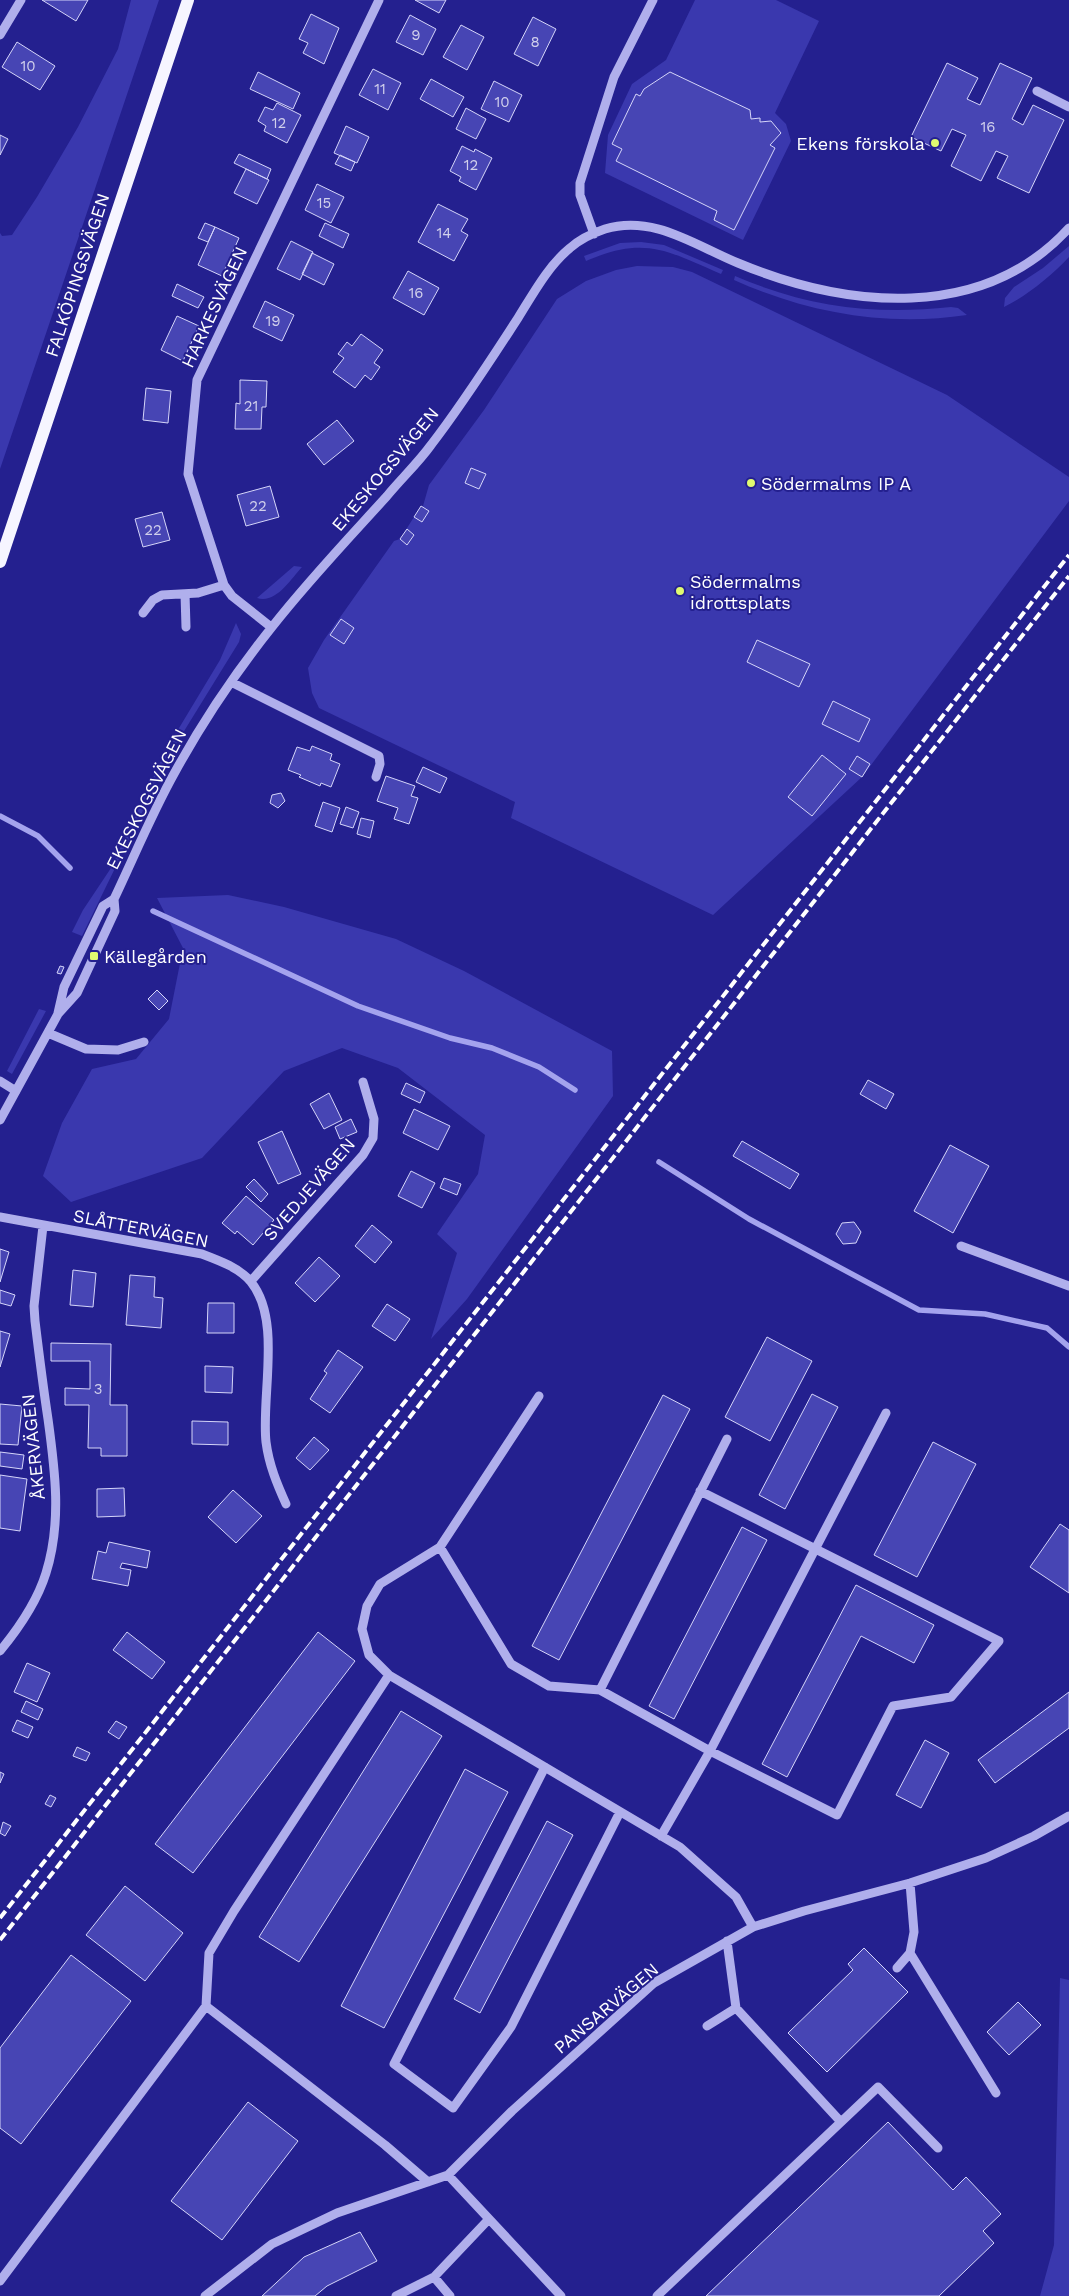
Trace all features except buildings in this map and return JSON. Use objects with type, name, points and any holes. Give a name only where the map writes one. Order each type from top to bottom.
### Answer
[{"type":"main road","name":"FALKÖPINGSVÄGEN","points":[[0,562],[188,0]]},
{"type":"street","points":[[0,35],[21,0]]},
{"type":"street","name":"HARKESVÄGEN","points":[[271,628],[232,596],[224,585],[188,474],[197,380],[379,0]]},
{"type":"street","points":[[594,234],[580,195],[580,183],[614,77],[653,0]]},
{"type":"street","points":[[1037,90],[1069,106]]},
{"type":"street","name":"EKESKOGSVÄGEN","points":[[58,1014],[77,994],[115,911],[114,899],[174,772],[232,682],[271,628],[311,579],[430,448],[546,275],[569,249],[594,234],[625,225],[647,226],[687,239],[735,262],[800,286],[842,295],[877,299],[954,294],[982,287],[1014,271],[1069,228]]},
{"type":"street","points":[[143,613],[153,600],[162,595],[198,593],[224,585]]},
{"type":"street","points":[[185,594],[186,627]]},
{"type":"street","points":[[232,682],[379,756],[380,764],[376,777]]},
{"type":"street","name":"EKESKOGSVÄGEN","points":[[0,1120],[58,1014],[64,988],[103,906],[114,899]]},
{"type":"street","points":[[48,1033],[86,1049],[118,1050],[144,1042]]},
{"type":"street","points":[[0,1081],[16,1090]]},
{"type":"street","name":"SVEDJEVÄGEN","points":[[251,1281],[363,1155],[373,1138],[374,1119],[363,1082]]},
{"type":"street","name":"SLÅTTERVÄGEN","points":[[0,1217],[202,1254],[219,1260],[251,1281]]},
{"type":"street","name":"ÅKERVÄGEN","points":[[0,1651],[29,1610],[45,1576],[52,1550],[56,1514],[54,1470],[34,1314],[43,1226]]},
{"type":"street","points":[[961,1246],[1069,1286]]},
{"type":"street","points":[[251,1281],[263,1306],[267,1331],[267,1448],[271,1469],[286,1504]]},
{"type":"street","points":[[539,1396],[440,1547],[380,1584],[367,1606],[362,1629],[369,1655],[388,1675],[680,1847],[736,1897],[753,1926]]},
{"type":"street","points":[[661,1836],[710,1751],[886,1413]]},
{"type":"street","points":[[600,1690],[726,1439]]},
{"type":"street","points":[[440,1547],[511,1664],[549,1686],[600,1690],[710,1751],[836,1815],[893,1706],[950,1696],[999,1641],[700,1491]]},
{"type":"street","points":[[0,2281],[206,2006],[209,1953],[234,1911],[388,1675]]},
{"type":"street","points":[[544,1767],[394,2064],[453,2108],[511,2027],[620,1812]]},
{"type":"street","name":"PANSARVÄGEN","points":[[205,2296],[272,2244],[337,2213],[448,2175],[512,2111],[654,1983],[753,1926],[910,1883],[986,1858],[1034,1836],[1069,1816]]},
{"type":"street","points":[[897,1968],[910,1953],[914,1932],[910,1883]]},
{"type":"street","points":[[727,1941],[736,2008],[841,2122]]},
{"type":"street","points":[[910,1953],[996,2093]]},
{"type":"street","points":[[206,2006],[385,2144],[428,2182]]},
{"type":"street","points":[[707,2026],[736,2008]]},
{"type":"street","points":[[661,2295],[878,2087],[938,2148]]},
{"type":"street","points":[[448,2175],[561,2296]]},
{"type":"street","points":[[396,2296],[434,2277],[488,2219]]},
{"type":"street","points":[[434,2277],[450,2296]]},
{"type":"shaded area","points":[[131,0],[159,0],[0,469],[0,233],[2,236],[12,235],[37,197],[78,127],[118,49]]},
{"type":"shaded area","points":[[695,0],[776,0],[819,21],[775,113],[786,124],[791,141],[743,240],[605,173],[608,135],[632,84],[666,60]]},
{"type":"shaded area","points":[[641,242],[664,245],[723,270],[721,274],[685,258],[655,249],[624,249],[606,253],[586,261],[584,256],[620,243]]},
{"type":"shaded area","points":[[1069,246],[1069,257],[1054,272],[1030,291],[1004,307],[1005,298],[1014,287],[1043,268]]},
{"type":"shaded area","name":"Södermalms idrottsplats","points":[[637,266],[673,267],[692,272],[947,395],[1069,477],[1069,501],[862,777],[713,915],[511,818],[515,802],[319,708],[312,693],[308,668],[324,640],[394,541],[400,539],[421,506],[423,506],[429,485],[484,410],[557,299],[586,281],[616,270]]},
{"type":"shaded area","points":[[735,276],[762,287],[814,302],[867,309],[894,310],[951,307],[958,308],[967,315],[907,319],[877,318],[848,314],[790,301],[734,280]]},
{"type":"shaded area","points":[[294,566],[302,567],[282,590],[270,598],[257,598]]},
{"type":"shaded area","points":[[236,623],[241,634],[239,642],[173,749],[82,936],[72,932],[83,910],[111,868],[167,748],[220,660]]},
{"type":"shaded area","points":[[228,895],[284,907],[396,939],[464,971],[612,1051],[613,1096],[467,1299],[431,1339],[457,1253],[437,1234],[478,1174],[485,1135],[398,1068],[342,1048],[284,1071],[202,1158],[71,1202],[43,1176],[62,1123],[92,1069],[136,1059],[169,1019],[183,948],[157,898]]},
{"type":"shaded area","points":[[39,1009],[46,1011],[12,1074],[7,1071]]},
{"type":"shaded area","points":[[1060,1978],[1069,1980],[1069,2296],[1040,2296],[1054,2245]]},
{"type":"waterway","points":[[0,816],[38,836],[70,868]]},
{"type":"waterway","points":[[153,911],[358,1006],[450,1038],[492,1048],[539,1067],[575,1090]]},
{"type":"waterway","points":[[659,1162],[749,1219],[919,1310],[985,1314],[1047,1328],[1069,1347]]},
{"type":"railway","points":[[0,1918],[1069,555]]},
{"type":"railway","points":[[0,1940],[1069,576]]},
{"type":"place","name":"Ekens förskola","points":[[935,143]]},
{"type":"place","name":"Södermalms IP A","points":[[751,483]]},
{"type":"place","name":"Södermalms idrottsplats","points":[[680,591]]},
{"type":"place","name":"Källegården","points":[[94,956]]}]
